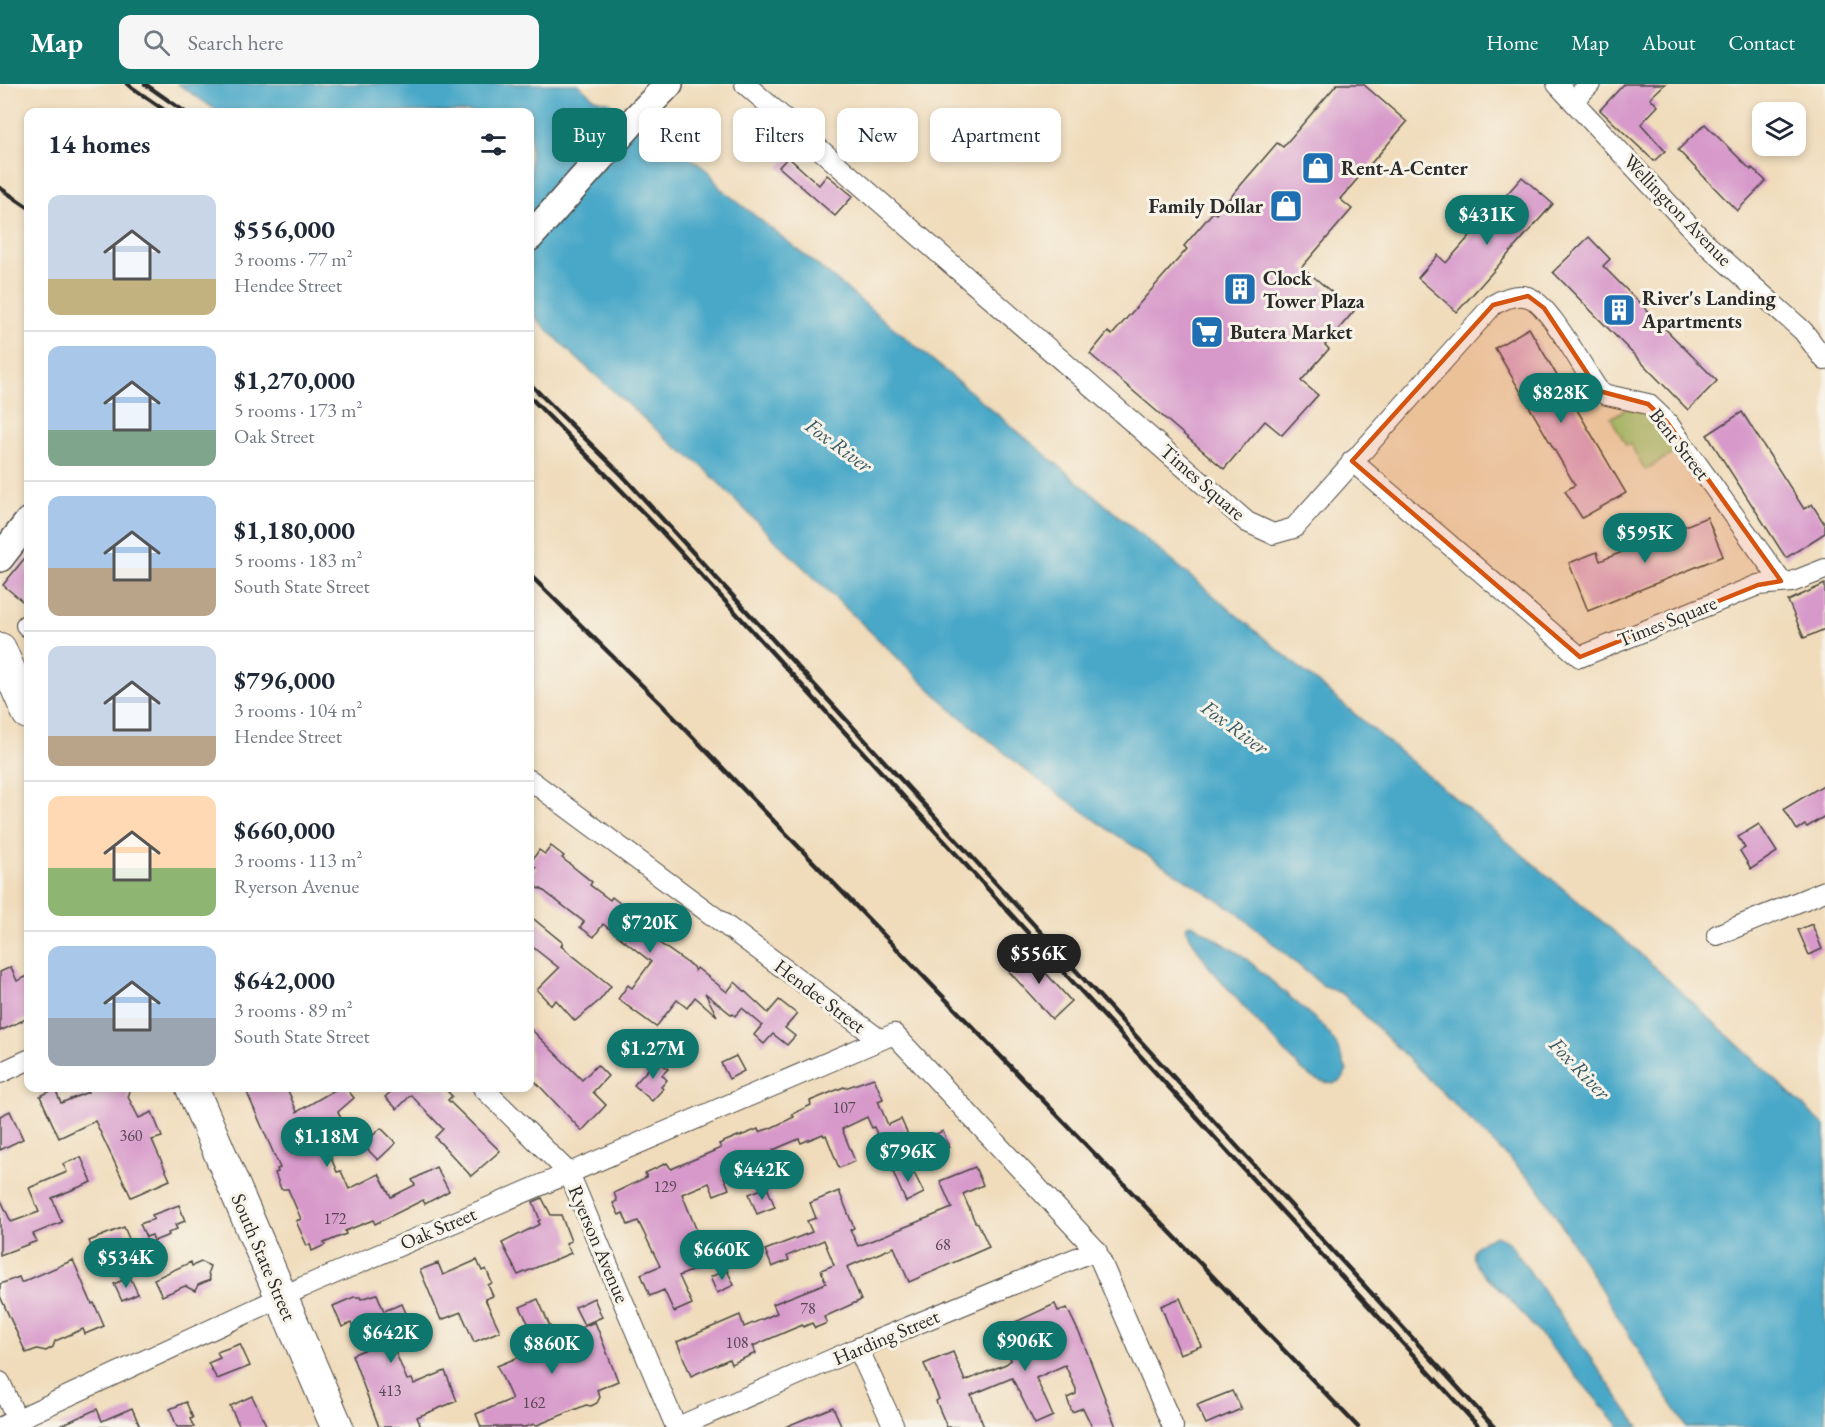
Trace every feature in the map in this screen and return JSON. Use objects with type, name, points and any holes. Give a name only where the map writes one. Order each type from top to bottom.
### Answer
[{"type":"main road","points":[[0,649],[24,704]]},
{"type":"main road","name":"South State Street","points":[[194,1092],[338,1427]]},
{"type":"street","points":[[534,233],[669,84]]},
{"type":"street","name":"Times Square","points":[[745,84],[1247,522],[1273,534],[1294,528],[1352,461],[1580,657],[1758,585],[1780,582]]},
{"type":"street","name":"Wellington Avenue","points":[[1557,84],[1706,244],[1803,332],[1825,360]]},
{"type":"street","points":[[1574,100],[1590,84]]},
{"type":"street","name":"Bent Street","points":[[1352,461],[1493,305],[1503,299],[1528,296],[1544,308],[1599,391],[1607,395],[1648,404],[1667,422],[1780,582]]},
{"type":"street","points":[[0,558],[24,527]]},
{"type":"street","points":[[1780,582],[1792,582],[1825,569]]},
{"type":"street","name":"Hendee Street","points":[[534,783],[879,1039],[894,1034],[1096,1250],[1173,1427]]},
{"type":"street","points":[[1717,935],[1825,891]]},
{"type":"street","name":"Oak Street","points":[[12,1425],[281,1296],[879,1039]]},
{"type":"street","points":[[0,1073],[24,1062]]},
{"type":"street","name":"Ryerson Avenue","points":[[487,1092],[569,1173],[677,1427]]},
{"type":"street","name":"Harding Street","points":[[677,1427],[858,1348],[1096,1250]]},
{"type":"street","points":[[858,1348],[894,1427]]},
{"type":"street","points":[[0,1382],[12,1425]]},
{"type":"highlighted area","points":[[1528,296],[1544,308],[1599,391],[1648,404],[1667,422],[1781,581],[1758,585],[1580,657],[1352,461],[1493,305]]},
{"type":"green space","points":[[1625,409],[1642,413],[1649,418],[1677,451],[1645,470],[1630,444],[1626,445],[1611,418]]},
{"type":"water","name":"Fox River","points":[[178,84],[578,84],[595,99],[611,103],[617,108],[552,108],[552,162],[627,162],[627,117],[639,128],[639,162],[696,162],[710,173],[720,188],[936,363],[1635,949],[1825,1126],[1825,1427],[1686,1427],[1538,1187],[1343,994],[1322,985],[1235,911],[1124,840],[1033,776],[952,710],[775,540],[703,467],[670,442],[572,354],[534,316],[534,108],[213,108]]},
{"type":"water","points":[[1192,924],[1243,956],[1323,1026],[1336,1044],[1347,1071],[1341,1080],[1333,1084],[1314,1079],[1302,1070],[1207,964],[1186,930],[1187,925]]},
{"type":"water","points":[[1499,1236],[1509,1243],[1523,1262],[1639,1427],[1620,1427],[1505,1294],[1480,1270],[1474,1261],[1473,1251],[1484,1240]]},
{"type":"building","name":"Clock Tower Plaza","points":[[1337,84],[1363,84],[1407,122],[1340,199],[1352,209],[1302,267],[1354,311],[1325,345],[1329,349],[1301,381],[1318,395],[1282,435],[1265,421],[1224,469],[1090,354],[1108,332],[1112,335],[1187,249],[1184,246],[1213,212],[1216,214],[1277,143],[1283,147]]},
{"type":"building","points":[[1624,84],[1665,84],[1650,98],[1658,106],[1641,124],[1665,151],[1654,161],[1600,110]]},
{"type":"building","points":[[1705,124],[1751,170],[1752,168],[1766,181],[1737,211],[1678,150]]},
{"type":"building","points":[[784,162],[794,162],[819,185],[827,175],[853,196],[835,216],[779,167]]},
{"type":"building","points":[[1522,177],[1553,204],[1457,312],[1418,278],[1438,255],[1446,263]]},
{"type":"building","name":"River's Landing Apartments","points":[[1589,237],[1610,259],[1603,266],[1717,381],[1688,410],[1553,272]]},
{"type":"building","points":[[1529,328],[1626,493],[1582,518],[1565,491],[1575,485],[1495,348]]},
{"type":"building","points":[[1742,412],[1804,509],[1812,504],[1825,525],[1825,533],[1786,558],[1707,435]]},
{"type":"building","points":[[1707,517],[1723,556],[1588,611],[1569,563],[1597,552],[1600,561]]},
{"type":"building","points":[[24,559],[24,603],[3,585]]},
{"type":"building","points":[[1825,584],[1825,629],[1804,638],[1788,601]]},
{"type":"building","points":[[1825,784],[1825,816],[1797,830],[1784,809]]},
{"type":"building","points":[[1759,824],[1777,852],[1751,869],[1740,851],[1745,848],[1738,837]]},
{"type":"building","points":[[551,846],[592,882],[590,885],[610,900],[612,897],[643,921],[646,918],[658,927],[651,937],[693,967],[695,971],[697,968],[727,992],[735,982],[768,1013],[779,1000],[797,1014],[785,1028],[795,1036],[787,1045],[773,1034],[764,1044],[754,1035],[762,1025],[742,1008],[735,1016],[732,1015],[705,993],[717,1016],[695,997],[687,1008],[677,1000],[656,1027],[618,999],[628,985],[632,988],[651,962],[603,924],[594,937],[580,927],[584,922],[534,885],[536,868],[534,857],[539,850],[545,854]]},
{"type":"building","points":[[534,919],[563,943],[561,946],[611,986],[600,1000],[575,1021],[556,1000],[551,1005],[537,990],[559,968],[534,948]]},
{"type":"building","points":[[1812,924],[1822,949],[1809,955],[1798,930]]},
{"type":"building","points":[[1026,951],[1071,1001],[1052,1019],[1006,968]]},
{"type":"building","points":[[11,967],[17,981],[24,978],[24,1020],[0,1031],[0,972]]},
{"type":"building","points":[[534,1032],[582,1080],[597,1065],[608,1076],[593,1092],[606,1105],[582,1131],[534,1080]]},
{"type":"building","points":[[736,1056],[744,1071],[729,1079],[721,1063]]},
{"type":"building","points":[[657,1059],[668,1069],[662,1075],[667,1080],[661,1087],[663,1089],[652,1101],[634,1085]]},
{"type":"building","points":[[874,1078],[883,1099],[878,1101],[888,1125],[901,1119],[912,1144],[943,1131],[949,1147],[902,1168],[891,1143],[883,1147],[867,1117],[842,1129],[855,1161],[839,1168],[826,1135],[823,1134],[801,1143],[799,1139],[773,1150],[775,1154],[724,1177],[729,1189],[714,1195],[709,1183],[682,1194],[703,1246],[706,1245],[713,1262],[679,1276],[692,1304],[674,1312],[664,1290],[650,1296],[641,1274],[660,1266],[638,1221],[628,1225],[623,1213],[619,1215],[613,1203],[617,1201],[614,1193],[647,1177],[645,1173],[667,1163],[671,1169],[721,1148],[719,1144],[738,1136],[758,1129],[759,1132],[771,1128],[794,1117],[792,1114],[811,1105],[810,1101]]},
{"type":"building","points":[[49,1092],[56,1092],[61,1103],[88,1092],[130,1092],[128,1097],[139,1118],[152,1112],[162,1137],[152,1140],[170,1180],[131,1197],[95,1121],[59,1138],[40,1096]]},
{"type":"building","points":[[247,1092],[289,1092],[297,1112],[331,1092],[349,1092],[354,1098],[338,1112],[348,1133],[325,1144],[337,1172],[341,1171],[349,1189],[379,1174],[391,1197],[415,1185],[412,1180],[436,1167],[449,1191],[425,1204],[423,1200],[375,1224],[373,1220],[345,1231],[346,1234],[312,1251],[310,1244],[307,1246],[296,1221],[301,1219],[288,1189],[281,1189],[275,1173],[280,1168]]},
{"type":"building","points":[[391,1092],[448,1092],[452,1096],[448,1100],[500,1151],[471,1176],[435,1137],[443,1129],[411,1095],[397,1109],[385,1097]]},
{"type":"building","points":[[10,1111],[23,1139],[0,1150],[0,1116]]},
{"type":"building","points":[[381,1128],[396,1143],[378,1160],[363,1145]]},
{"type":"building","points":[[81,1157],[92,1182],[52,1198],[62,1222],[33,1234],[37,1241],[0,1255],[0,1198],[11,1222],[39,1212],[29,1188],[67,1172],[63,1164]]},
{"type":"building","points":[[910,1165],[924,1193],[906,1202],[893,1172]]},
{"type":"building","points":[[975,1167],[983,1185],[963,1194],[989,1247],[909,1282],[894,1247],[847,1267],[861,1300],[824,1317],[827,1323],[815,1328],[812,1323],[803,1327],[802,1325],[753,1346],[756,1353],[731,1364],[729,1359],[691,1376],[677,1342],[740,1315],[744,1327],[777,1313],[773,1304],[826,1283],[821,1270],[834,1265],[824,1240],[787,1256],[789,1260],[772,1267],[765,1250],[812,1232],[807,1221],[816,1218],[810,1203],[839,1191],[854,1228],[850,1230],[858,1246],[952,1208],[940,1181]]},
{"type":"building","points":[[767,1187],[775,1207],[757,1214],[749,1194]]},
{"type":"building","points":[[542,1198],[551,1215],[561,1215],[571,1241],[566,1243],[571,1253],[518,1275],[502,1243],[540,1224],[533,1202]]},
{"type":"building","points":[[179,1205],[185,1221],[175,1225],[177,1229],[154,1241],[152,1235],[146,1237],[140,1224],[154,1219],[152,1215]]},
{"type":"building","points":[[124,1227],[130,1241],[95,1256],[89,1241]]},
{"type":"building","points":[[73,1260],[104,1326],[85,1334],[83,1329],[55,1341],[53,1347],[46,1351],[37,1349],[26,1353],[0,1296],[0,1284],[19,1277],[23,1282]]},
{"type":"building","points":[[477,1260],[482,1271],[486,1269],[492,1283],[488,1285],[493,1296],[485,1299],[500,1331],[474,1342],[461,1312],[441,1320],[420,1270],[438,1263],[443,1275]]},
{"type":"building","points":[[191,1262],[192,1266],[201,1262],[210,1266],[208,1272],[210,1280],[198,1285],[195,1291],[185,1286],[162,1296],[154,1279]]},
{"type":"building","points":[[727,1270],[734,1285],[717,1293],[710,1277]]},
{"type":"building","points":[[130,1277],[138,1294],[122,1301],[114,1284]]},
{"type":"building","points":[[377,1294],[384,1311],[402,1304],[409,1320],[417,1316],[424,1333],[393,1346],[407,1380],[412,1379],[414,1384],[445,1371],[457,1401],[417,1417],[421,1427],[379,1427],[352,1355],[366,1349],[356,1325],[353,1327],[351,1323],[342,1327],[333,1306],[354,1297],[361,1299]]},
{"type":"building","points":[[594,1298],[602,1317],[584,1325],[575,1307]]},
{"type":"building","points":[[1180,1298],[1201,1346],[1180,1354],[1161,1306]]},
{"type":"building","points":[[538,1299],[555,1338],[595,1322],[618,1381],[597,1390],[600,1397],[597,1403],[591,1406],[586,1405],[535,1426],[534,1424],[525,1427],[481,1427],[476,1414],[512,1399],[497,1366],[541,1348],[520,1307]]},
{"type":"building","points":[[1055,1304],[1058,1311],[1067,1308],[1082,1339],[1116,1427],[1092,1427],[1083,1408],[1072,1412],[1067,1398],[1076,1394],[1076,1389],[1065,1365],[1036,1378],[1053,1416],[1035,1424],[1012,1378],[971,1395],[984,1427],[947,1427],[936,1401],[939,1399],[924,1364],[953,1352],[965,1381],[1006,1364],[1011,1360],[998,1330]]},
{"type":"building","points":[[240,1344],[250,1366],[217,1379],[208,1363],[220,1358],[217,1352]]},
{"type":"building","points":[[1232,1391],[1241,1409],[1206,1424],[1197,1405]]},
{"type":"building","points":[[252,1396],[267,1427],[240,1427],[230,1406]]},
{"type":"building","points":[[186,1402],[194,1427],[177,1427],[170,1409]]},
{"type":"building","points":[[833,1407],[842,1427],[785,1427]]},
{"type":"building","points":[[132,1408],[140,1427],[57,1427],[97,1409],[102,1421]]},
{"type":"railway","points":[[127,84],[161,108]]},
{"type":"railway","points":[[145,84],[179,108]]},
{"type":"railway","points":[[0,188],[24,204]]},
{"type":"railway","points":[[534,388],[622,475],[1494,1427]]},
{"type":"railway","points":[[534,401],[662,532],[1479,1427]]},
{"type":"railway","points":[[534,579],[661,704],[1358,1427]]},
{"type":"place","name":"Rent-A-Center","points":[[1318,168]]},
{"type":"place","name":"Family Dollar","points":[[1286,206]]},
{"type":"place","name":"Clock Tower Plaza","points":[[1240,289]]},
{"type":"place","name":"River's Landing Apartments","points":[[1619,310]]},
{"type":"place","name":"Butera Market","points":[[1207,332]]}]
